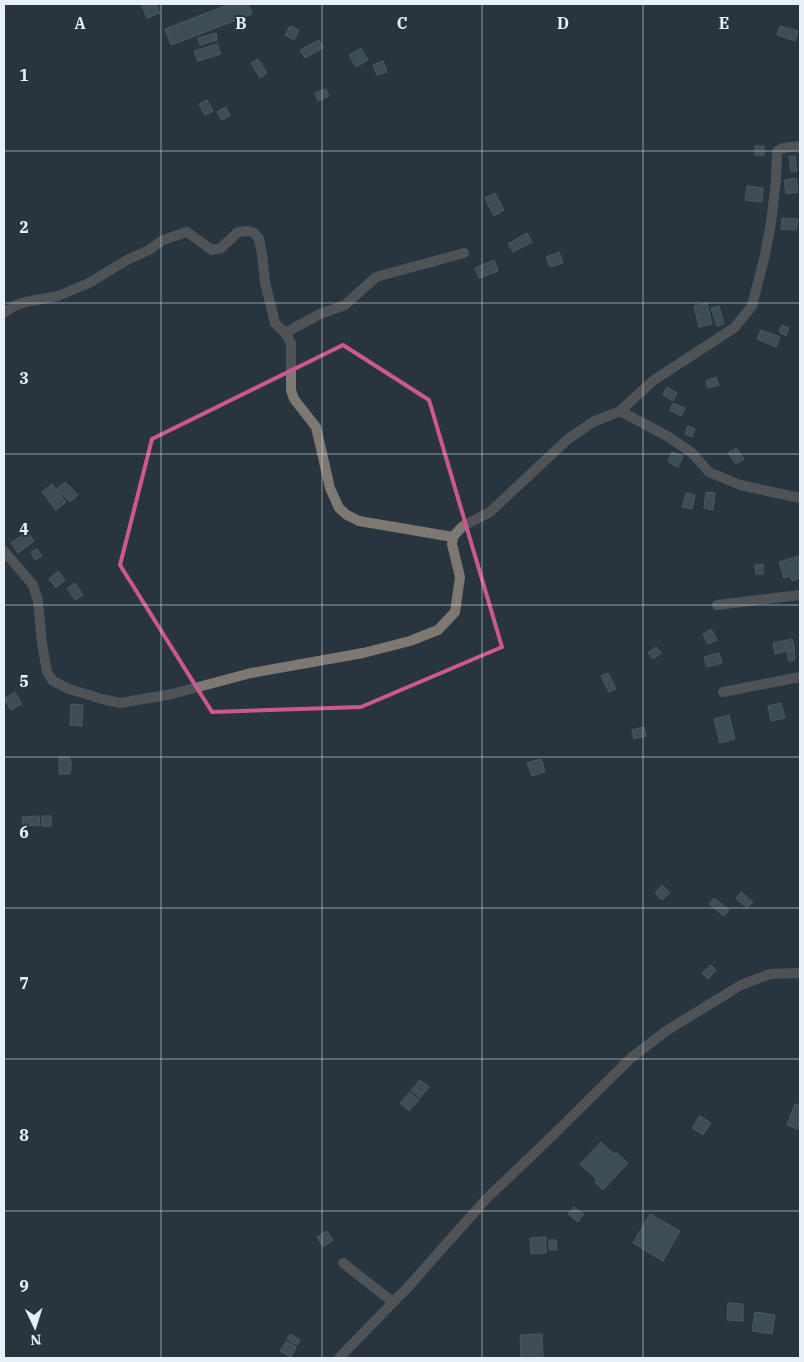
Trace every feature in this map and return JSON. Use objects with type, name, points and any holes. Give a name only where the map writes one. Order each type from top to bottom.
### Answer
[{"type":"street","points":[[4,551],[33,585],[38,601],[47,672],[53,680],[68,689],[120,703],[172,694],[251,673],[363,653],[410,641],[438,630],[455,612],[460,577],[452,544],[453,537],[463,526],[490,512],[568,439],[593,422],[620,411],[654,380],[734,328],[752,306],[771,223],[777,151],[783,148],[800,146]]},
{"type":"street","points":[[4,313],[14,306],[25,302],[58,296],[89,283],[127,260],[149,250],[163,240],[187,232],[212,250],[216,250],[221,248],[238,232],[248,230],[259,239],[264,282],[275,323],[285,333],[291,343],[291,390],[294,399],[316,427],[330,488],[339,508],[347,515],[360,521],[453,537]]},
{"type":"street","points":[[285,333],[320,314],[345,305],[376,277],[464,253]]},
{"type":"street","points":[[620,411],[674,440],[692,453],[709,472],[740,485],[800,498]]},
{"type":"street","points":[[716,605],[800,595]]},
{"type":"street","points":[[723,692],[800,677]]},
{"type":"street","points":[[339,1358],[393,1302],[487,1198],[631,1058],[666,1031],[741,985],[770,974],[800,973]]},
{"type":"street","points":[[343,1263],[393,1302]]},
{"type":"highlighted area","points":[[343,345],[429,400],[502,647],[361,707],[212,712],[120,565],[152,439]]},
{"type":"building","points":[[141,4],[156,4],[160,13],[147,18]]},
{"type":"building","points":[[230,4],[248,4],[252,14],[171,45],[165,29]]},
{"type":"building","points":[[290,26],[299,30],[294,40],[285,35]]},
{"type":"building","points":[[780,26],[798,31],[795,41],[777,35]]},
{"type":"building","points":[[216,33],[217,40],[200,45],[198,38]]},
{"type":"building","points":[[319,40],[323,48],[305,58],[300,50]]},
{"type":"building","points":[[217,44],[221,54],[198,61],[194,51]]},
{"type":"building","points":[[361,48],[368,60],[356,67],[349,55]]},
{"type":"building","points":[[258,59],[267,73],[260,78],[251,63]]},
{"type":"building","points":[[383,61],[387,72],[377,75],[373,65]]},
{"type":"building","points":[[326,89],[329,96],[318,101],[315,93]]},
{"type":"building","points":[[207,100],[213,111],[205,115],[199,104]]},
{"type":"building","points":[[226,107],[230,116],[222,120],[217,112]]},
{"type":"building","points":[[755,146],[764,146],[764,155],[755,155]]},
{"type":"building","points":[[789,156],[795,156],[797,171],[791,172]]},
{"type":"building","points":[[796,178],[798,192],[786,194],[784,180]]},
{"type":"building","points":[[747,186],[763,188],[762,202],[745,200]]},
{"type":"building","points":[[495,193],[504,210],[494,216],[485,198]]},
{"type":"building","points":[[782,218],[798,219],[796,230],[781,229]]},
{"type":"building","points":[[527,233],[532,242],[513,252],[508,244]]},
{"type":"building","points":[[559,252],[563,263],[550,267],[546,257]]},
{"type":"building","points":[[494,260],[498,271],[479,278],[475,268]]},
{"type":"building","points":[[707,303],[712,324],[699,327],[694,306]]},
{"type":"building","points":[[719,306],[724,324],[717,326],[711,308]]},
{"type":"building","points":[[782,325],[789,328],[786,336],[779,332]]},
{"type":"building","points":[[761,330],[780,337],[776,347],[757,339]]},
{"type":"building","points":[[716,377],[719,385],[708,388],[706,381]]},
{"type":"building","points":[[667,387],[677,393],[673,401],[663,395]]},
{"type":"building","points":[[673,403],[685,408],[681,416],[670,410]]},
{"type":"building","points":[[688,426],[695,429],[692,437],[685,434]]},
{"type":"building","points":[[736,448],[744,459],[736,464],[728,453]]},
{"type":"building","points":[[672,452],[683,456],[678,467],[668,462]]},
{"type":"building","points":[[65,482],[78,495],[70,502],[57,489]]},
{"type":"building","points":[[52,484],[66,502],[56,510],[42,492]]},
{"type":"building","points":[[706,492],[715,493],[713,510],[704,508]]},
{"type":"building","points":[[686,493],[695,495],[692,509],[682,507]]},
{"type":"building","points":[[27,532],[34,541],[18,553],[11,543]]},
{"type":"building","points":[[37,549],[42,556],[35,560],[31,552]]},
{"type":"building","points":[[799,556],[800,578],[792,581],[790,576],[784,578],[779,562]]},
{"type":"building","points":[[763,564],[763,574],[756,574],[755,565]]},
{"type":"building","points":[[58,571],[65,580],[56,588],[49,579]]},
{"type":"building","points":[[75,583],[83,595],[75,600],[67,588]]},
{"type":"building","points":[[711,629],[717,640],[708,644],[703,634]]},
{"type":"building","points":[[792,639],[795,649],[775,654],[773,643]]},
{"type":"building","points":[[656,647],[661,653],[653,659],[648,653]]},
{"type":"building","points":[[794,650],[795,660],[789,661],[787,651]]},
{"type":"building","points":[[719,653],[722,663],[707,667],[704,657]]},
{"type":"building","points":[[608,673],[616,689],[609,692],[601,676]]},
{"type":"building","points":[[15,692],[22,704],[11,710],[4,699]]},
{"type":"building","points":[[781,703],[785,718],[771,721],[768,706]]},
{"type":"building","points":[[71,704],[83,705],[82,726],[70,725]]},
{"type":"building","points":[[729,715],[735,739],[720,743],[714,719]]},
{"type":"building","points":[[644,727],[646,736],[634,739],[632,730]]},
{"type":"building","points":[[59,757],[70,757],[70,774],[59,774]]},
{"type":"building","points":[[541,759],[545,772],[532,776],[527,763]]},
{"type":"building","points":[[39,816],[40,825],[23,826],[22,817]]},
{"type":"building","points":[[42,816],[51,816],[51,826],[42,826]]},
{"type":"building","points":[[662,885],[670,893],[662,900],[655,893]]},
{"type":"building","points":[[741,892],[753,902],[747,908],[736,898]]},
{"type":"building","points":[[714,898],[729,910],[724,916],[709,904]]},
{"type":"building","points":[[711,965],[716,970],[708,979],[702,973]]},
{"type":"building","points":[[420,1080],[429,1087],[420,1098],[411,1090]]},
{"type":"building","points":[[410,1092],[419,1100],[409,1111],[400,1103]]},
{"type":"building","points":[[795,1104],[800,1106],[800,1130],[787,1125]]},
{"type":"building","points":[[700,1116],[711,1123],[703,1135],[692,1128]]},
{"type":"building","points":[[601,1142],[615,1155],[616,1152],[628,1163],[603,1190],[595,1182],[597,1180],[580,1164]]},
{"type":"building","points":[[574,1207],[584,1214],[578,1222],[568,1214]]},
{"type":"building","points":[[650,1214],[680,1231],[663,1261],[633,1243]]},
{"type":"building","points":[[327,1231],[333,1240],[323,1247],[317,1237]]},
{"type":"building","points":[[546,1237],[546,1253],[531,1254],[530,1238]]},
{"type":"building","points":[[549,1240],[556,1240],[557,1250],[549,1250]]},
{"type":"building","points":[[728,1303],[743,1304],[743,1321],[727,1320]]},
{"type":"building","points":[[755,1312],[775,1315],[772,1334],[752,1331]]},
{"type":"building","points":[[290,1334],[300,1340],[297,1345],[287,1339]]},
{"type":"building","points":[[542,1334],[543,1358],[521,1358],[520,1335]]},
{"type":"building","points":[[286,1341],[296,1347],[291,1357],[280,1351]]}]
